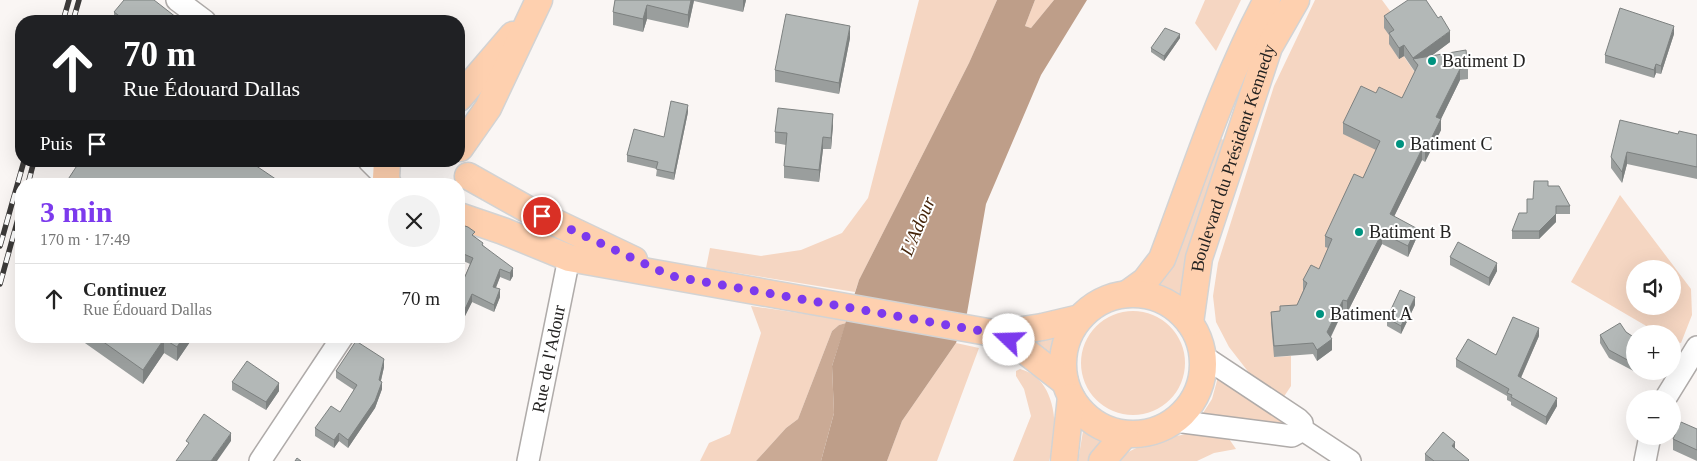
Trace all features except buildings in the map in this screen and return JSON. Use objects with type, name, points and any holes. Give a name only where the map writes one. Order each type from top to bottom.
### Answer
[{"type":"main road","name":"Boulevard du Président Kennedy","points":[[1127,294],[1145,281],[1162,259],[1228,83],[1248,35],[1267,0]]},
{"type":"main road","name":"Boulevard du Président Kennedy","points":[[1190,323],[1200,258],[1269,47],[1296,0]]},
{"type":"main road","points":[[465,91],[536,6]]},
{"type":"main road","points":[[465,141],[488,108],[536,6]]},
{"type":"main road","points":[[465,160],[467,165],[465,178]]},
{"type":"main road","points":[[465,188],[671,276]]},
{"type":"main road","points":[[465,218],[503,231],[569,258],[993,333],[1042,327],[1080,318]]},
{"type":"main road","points":[[993,333],[1020,347],[1068,389],[1084,415],[1103,428],[1125,434],[1151,432],[1175,421],[1188,408],[1198,392],[1202,374],[1202,356],[1198,339],[1190,323],[1173,306],[1151,296],[1127,294],[1109,298],[1093,306],[1080,318],[1068,337],[1062,359],[1068,389],[1064,461]]},
{"type":"main road","points":[[1102,461],[1125,434]]},
{"type":"street","points":[[177,0],[197,15]]},
{"type":"street","name":"Rue de l'Adour","points":[[528,461],[569,258]]},
{"type":"street","points":[[260,461],[338,343]]},
{"type":"street","points":[[1671,390],[1697,347]]},
{"type":"street","points":[[1202,356],[1298,419],[1302,423],[1303,430],[1350,461]]},
{"type":"street","points":[[1175,421],[1292,436],[1303,430]]},
{"type":"street","points":[[1645,461],[1648,445]]},
{"type":"shaded area","points":[[919,0],[997,0],[969,63],[859,280],[855,292],[706,268],[710,248],[761,256],[801,250],[842,233],[868,198]]},
{"type":"shaded area","points":[[1035,0],[1054,0],[1031,28],[1025,26]]},
{"type":"shaded area","points":[[1205,0],[1241,0],[1216,51],[1195,23]]},
{"type":"shaded area","points":[[1315,0],[1382,0],[1396,19],[1394,42],[1418,77],[1383,149],[1325,246],[1333,250],[1274,357],[1291,356],[1291,386],[1283,398],[1250,374],[1229,347],[1216,322],[1213,296],[1218,263],[1274,86]]},
{"type":"shaded area","points":[[1217,137],[1226,141],[1185,297],[1155,283]]},
{"type":"shaded area","points":[[1620,195],[1669,260],[1626,260],[1626,314],[1571,282]]},
{"type":"shaded area","points":[[1681,276],[1691,289],[1692,315],[1681,343],[1681,325],[1645,325],[1627,315],[1681,315]]},
{"type":"shaded area","points":[[751,306],[847,320],[846,323],[839,325],[832,331],[798,419],[786,428],[756,461],[700,461],[709,443],[730,434],[761,333]]},
{"type":"shaded area","points":[[1133,311],[1153,315],[1170,326],[1181,343],[1185,363],[1181,383],[1170,400],[1153,411],[1133,415],[1113,411],[1096,400],[1085,383],[1081,363],[1085,343],[1096,326],[1113,315]]},
{"type":"shaded area","points":[[846,323],[832,366],[834,413],[821,461],[756,461],[786,428],[798,419],[832,331],[839,325]]},
{"type":"shaded area","points":[[1059,329],[1053,355],[1020,337]]},
{"type":"shaded area","points":[[956,343],[979,348],[937,461],[887,461],[902,421]]},
{"type":"shaded area","points":[[1020,369],[1032,374],[1042,383],[1048,394],[1054,421],[1054,435],[1049,461],[1013,461],[1031,416],[1024,389],[1016,376],[1016,371]]},
{"type":"shaded area","points":[[1218,377],[1243,395],[1290,421],[1288,427],[1203,413],[1212,399]]},
{"type":"shaded area","points":[[1083,431],[1105,442],[1089,461],[1078,461]]},
{"type":"shaded area","points":[[1202,431],[1225,433],[1236,449],[1214,453],[1197,461],[1117,461],[1125,454],[1145,444]]},
{"type":"water","name":"L'Adour","points":[[997,0],[1035,0],[1025,26],[1031,28],[1054,0],[1087,0],[1041,75],[986,204],[967,313],[956,343],[902,421],[887,461],[821,461],[834,413],[832,366],[859,280],[969,63]]},
{"type":"railway","points":[[65,15],[69,0]]},
{"type":"railway","points":[[75,15],[79,0]]},
{"type":"railway","points":[[19,178],[22,167]]},
{"type":"railway","points":[[30,178],[32,167]]},
{"type":"railway","points":[[0,246],[15,193]]},
{"type":"railway","points":[[0,284],[15,230]]},
{"type":"place","name":"Batiment D","points":[[1432,61]]},
{"type":"place","name":"Batiment C","points":[[1400,144]]},
{"type":"place","name":"Batiment B","points":[[1359,232]]},
{"type":"place","name":"Batiment A","points":[[1320,314]]},
{"type":"route","points":[[542,216],[610,250],[671,276],[998,334],[1009,340]]}]
